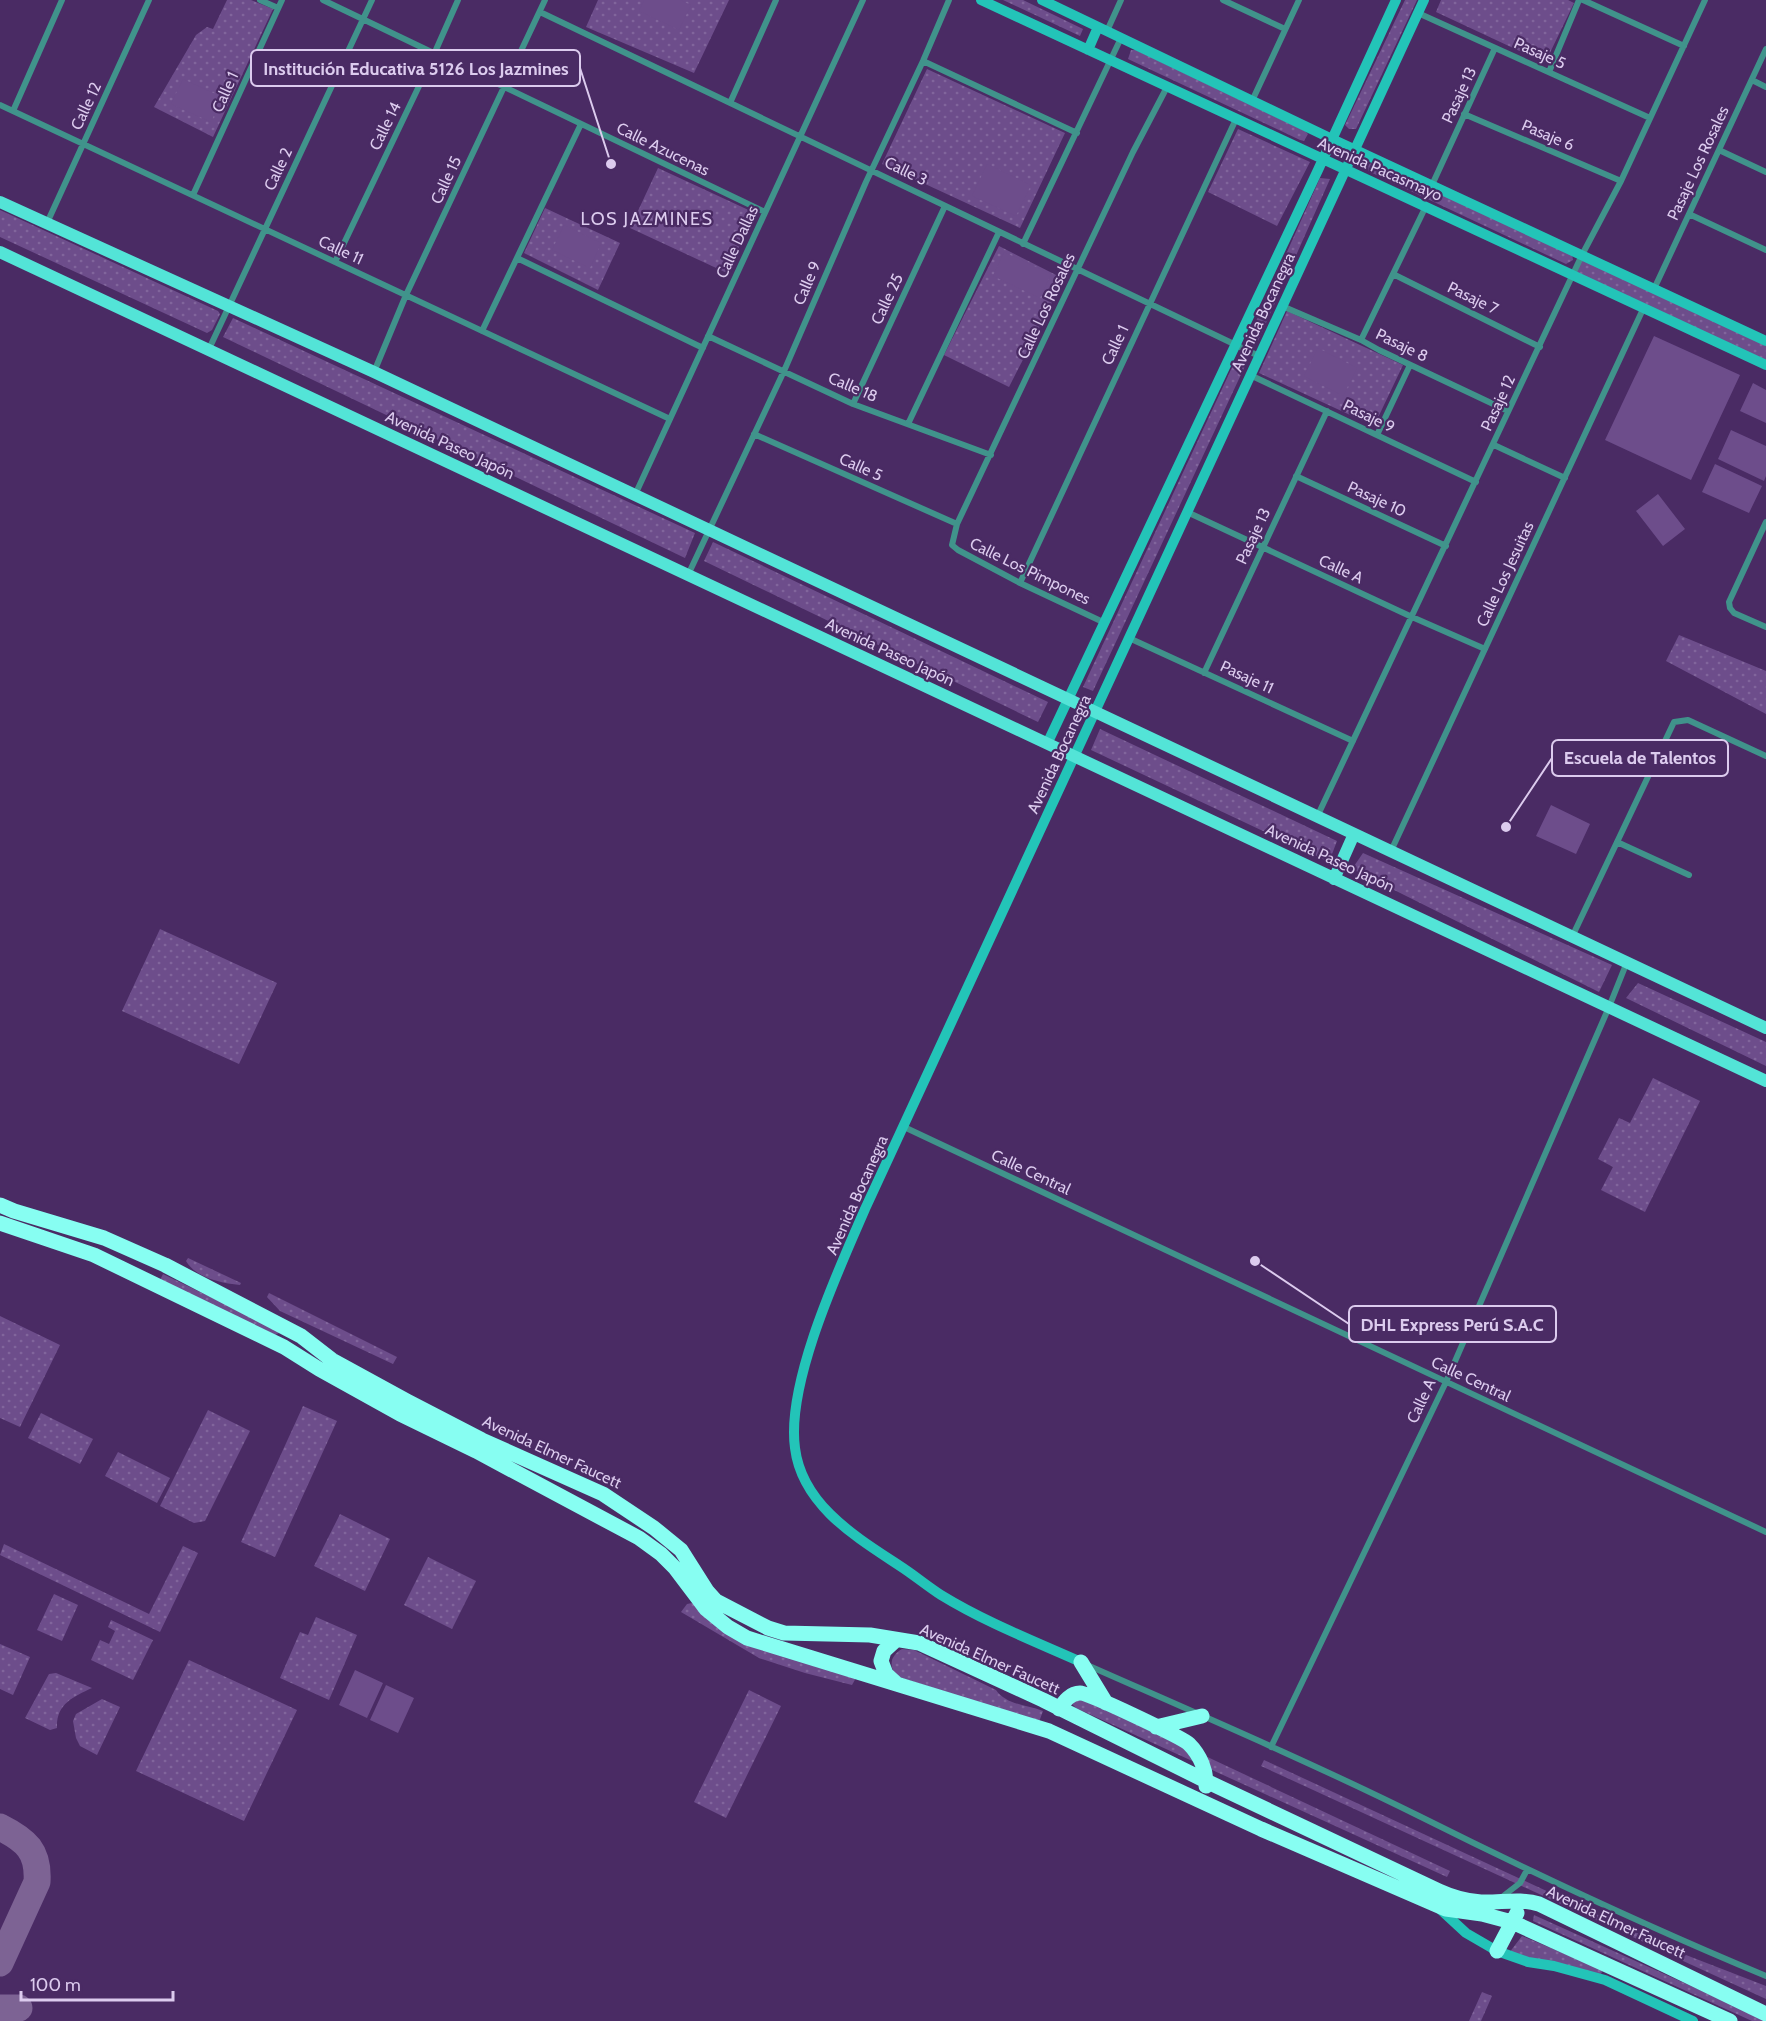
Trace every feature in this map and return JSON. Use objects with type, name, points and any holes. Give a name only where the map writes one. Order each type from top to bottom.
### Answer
[{"type":"highway","name":"Avenida Elmer Faucett","points":[[0,1205],[104,1238],[165,1265],[292,1331],[332,1360],[407,1401],[482,1440],[603,1494],[654,1528],[681,1550],[716,1601],[768,1629],[784,1633],[870,1635],[919,1643],[1325,1836],[1436,1897],[1446,1909],[1491,1915],[1512,1922],[1730,2021]]},
{"type":"highway","name":"Avenida Elmer Faucett","points":[[0,1223],[94,1255],[284,1347],[400,1414],[476,1451],[639,1538],[662,1554],[706,1609],[728,1628],[747,1638],[1049,1731],[1316,1852],[1436,1897],[1497,1902],[1534,1902],[1766,2014]]},
{"type":"highway","points":[[896,1640],[884,1651],[880,1661],[886,1674],[898,1685]]},
{"type":"highway","points":[[1081,1662],[1106,1703]]},
{"type":"highway","points":[[1059,1709],[1071,1695],[1081,1693],[1188,1742],[1200,1757],[1206,1781],[1204,1801]]},
{"type":"highway","points":[[1156,1727],[1202,1716]]},
{"type":"highway","points":[[1316,1852],[1325,1836]]},
{"type":"highway","points":[[1497,1951],[1517,1912],[1534,1902]]},
{"type":"main road","name":"Avenida Pacasmayo","points":[[981,0],[1766,365]]},
{"type":"main road","name":"Avenida Pacasmayo","points":[[1042,0],[1332,139],[1765,339]]},
{"type":"main road","name":"Avenida Bocanegra","points":[[840,1524],[822,1506],[798,1464],[794,1445],[796,1405],[826,1304],[865,1209],[1424,0]]},
{"type":"main road","name":"Avenida Bocanegra","points":[[1047,744],[1323,160],[1394,1]]},
{"type":"main road","points":[[1088,50],[1102,29]]},
{"type":"main road","name":"Avenida Paseo Japón","points":[[0,202],[374,372],[1766,1028]]},
{"type":"main road","name":"Avenida Paseo Japón","points":[[0,252],[1766,1081]]},
{"type":"main road","points":[[1721,344],[1730,324]]},
{"type":"main road","points":[[1334,879],[1354,834]]},
{"type":"main road","name":"Avenida Elmer Faucett","points":[[840,1524],[855,1537],[942,1595],[994,1623],[1081,1662]]},
{"type":"main road","name":"Avenida Elmer Faucett","points":[[1436,1897],[1467,1933],[1497,1951],[1528,1962],[1554,1966],[1605,1980],[1693,2021]]},
{"type":"street","points":[[13,111],[62,0]]},
{"type":"street","name":"Calle 12","points":[[47,223],[149,0]]},
{"type":"street","points":[[260,0],[278,8]]},
{"type":"street","name":"Calle 1","points":[[193,195],[282,0]]},
{"type":"street","name":"Calle Azucenas","points":[[323,0],[765,213]]},
{"type":"street","name":"Calle 2","points":[[209,349],[372,0]]},
{"type":"street","name":"Calle 14","points":[[335,262],[435,54],[458,0]]},
{"type":"street","name":"Calle 15","points":[[374,372],[406,295],[545,0]]},
{"type":"street","points":[[730,103],[776,0]]},
{"type":"street","name":"Calle Dallas","points":[[634,495],[863,0]]},
{"type":"street","name":"Calle 9","points":[[688,575],[784,371],[949,0]]},
{"type":"street","points":[[1102,29],[1121,0]]},
{"type":"street","points":[[1223,0],[1285,29]]},
{"type":"street","points":[[1252,101],[1299,0]]},
{"type":"street","points":[[1549,72],[1581,0],[1684,46]]},
{"type":"street","name":"Pasaje 12","points":[[1317,817],[1705,0]]},
{"type":"street","name":"Calle 3","points":[[540,12],[1259,356]]},
{"type":"street","name":"Pasaje 5","points":[[1418,13],[1650,118]]},
{"type":"street","points":[[1023,244],[1121,38]]},
{"type":"street","name":"Pasaje 13","points":[[1432,185],[1495,48]]},
{"type":"street","name":"Pasaje Los Rosales","points":[[1654,288],[1766,49]]},
{"type":"street","points":[[923,61],[1077,134]]},
{"type":"street","points":[[1752,80],[1766,87]]},
{"type":"street","name":"Calle Los Rosales","points":[[953,538],[957,525],[1077,269],[1167,87]]},
{"type":"street","name":"Calle 11","points":[[0,105],[670,419]]},
{"type":"street","name":"Pasaje 6","points":[[1464,114],[1621,181]]},
{"type":"street","name":"Calle 1","points":[[1020,583],[1236,119]]},
{"type":"street","points":[[482,331],[581,124]]},
{"type":"street","points":[[1719,150],[1766,172]]},
{"type":"street","name":"Calle 25","points":[[853,404],[945,206]]},
{"type":"street","points":[[1361,340],[1426,206]]},
{"type":"street","points":[[1689,214],[1766,250]]},
{"type":"street","points":[[908,424],[999,232]]},
{"type":"street","points":[[517,258],[703,348]]},
{"type":"street","name":"Pasaje 7","points":[[1393,274],[1540,347]]},
{"type":"street","name":"Pasaje 8","points":[[1282,306],[1361,340],[1508,411]]},
{"type":"street","name":"Calle Los Jesuitas","points":[[1391,852],[1644,307]]},
{"type":"street","name":"Calle 18","points":[[708,336],[853,404],[991,455]]},
{"type":"street","points":[[1377,435],[1410,364]]},
{"type":"street","name":"Pasaje 9","points":[[1250,375],[1476,482]]},
{"type":"street","name":"Pasaje 13","points":[[1204,673],[1327,411]]},
{"type":"street","name":"Calle 5","points":[[754,434],[957,525]]},
{"type":"street","points":[[1494,445],[1565,478]]},
{"type":"street","name":"Pasaje 10","points":[[1296,476],[1446,546]]},
{"type":"street","name":"Calle A","points":[[1187,512],[1485,649]]},
{"type":"street","points":[[1766,522],[1729,602],[1734,613],[1766,627]]},
{"type":"street","name":"Calle Los Pimpones","points":[[953,538],[952,545],[958,550],[1020,583],[1103,622]]},
{"type":"street","name":"Pasaje 11","points":[[1129,638],[1353,741]]},
{"type":"street","points":[[1572,937],[1674,722],[1688,720],[1766,756]]},
{"type":"street","points":[[1617,842],[1689,875]]},
{"type":"street","name":"Calle A","points":[[1271,1747],[1446,1382],[1610,1008],[1627,962]]},
{"type":"street","name":"Calle Central","points":[[904,1128],[1766,1532]]},
{"type":"street","name":"Avenida Elmer Faucett","points":[[1081,1662],[1271,1747],[1527,1869],[1766,1976]]},
{"type":"street","points":[[1497,1902],[1520,1884],[1527,1869]]},
{"type":"shaded area","points":[[227,0],[251,0],[273,9],[213,137],[154,107],[196,35],[207,27],[213,29]]},
{"type":"shaded area","points":[[598,0],[729,0],[694,73],[586,27]]},
{"type":"shaded area","points":[[644,0],[680,0],[691,5],[679,30],[639,11]]},
{"type":"shaded area","points":[[1003,0],[1023,0],[1083,29],[1080,36]]},
{"type":"shaded area","points":[[1405,0],[1417,0],[1356,129],[1349,129],[1345,125]]},
{"type":"shaded area","points":[[1441,0],[1568,0],[1574,3],[1545,63],[1436,12]]},
{"type":"shaded area","points":[[1131,50],[1136,50],[1308,134],[1304,141],[1300,140],[1128,59]]},
{"type":"shaded area","points":[[927,69],[1065,133],[1020,228],[882,164]]},
{"type":"shaded area","points":[[183,79],[222,97],[211,122],[171,104]]},
{"type":"shaded area","points":[[1238,129],[1310,162],[1277,226],[1208,192]]},
{"type":"shaded area","points":[[1373,162],[1572,254],[1573,260],[1566,264],[1368,171],[1368,165]]},
{"type":"shaded area","points":[[987,164],[1031,185],[1016,216],[972,196]]},
{"type":"shaded area","points":[[658,168],[755,213],[727,273],[630,228]]},
{"type":"shaded area","points":[[1320,178],[1330,179],[1258,341],[1249,337]]},
{"type":"shaded area","points":[[545,208],[620,243],[598,290],[524,253]]},
{"type":"shaded area","points":[[0,210],[218,311],[220,314],[212,330],[207,333],[0,237]]},
{"type":"shaded area","points":[[564,225],[601,243],[590,268],[552,250]]},
{"type":"shaded area","points":[[999,246],[1064,279],[1009,387],[944,355]]},
{"type":"shaded area","points":[[1004,252],[1051,274],[1040,298],[993,276]]},
{"type":"shaded area","points":[[1582,255],[1766,341],[1766,365],[1573,275]]},
{"type":"shaded area","points":[[1287,311],[1403,365],[1374,426],[1259,373]]},
{"type":"shaded area","points":[[233,318],[695,533],[685,558],[223,337]]},
{"type":"shaded area","points":[[1654,336],[1740,375],[1691,480],[1605,440]]},
{"type":"shaded area","points":[[1318,348],[1357,368],[1343,396],[1304,376]]},
{"type":"shaded area","points":[[1235,361],[1245,366],[1093,691],[1083,687]]},
{"type":"shaded area","points":[[1753,383],[1766,390],[1766,423],[1740,411]]},
{"type":"shaded area","points":[[1731,430],[1766,446],[1764,481],[1718,459]]},
{"type":"shaded area","points":[[1715,464],[1762,486],[1749,513],[1702,492]]},
{"type":"shaded area","points":[[1658,494],[1685,529],[1663,546],[1636,511]]},
{"type":"shaded area","points":[[713,542],[1048,702],[1038,722],[704,561]]},
{"type":"shaded area","points":[[1679,635],[1766,671],[1766,714],[1666,661]]},
{"type":"shaded area","points":[[1100,729],[1337,841],[1329,862],[1091,750]]},
{"type":"shaded area","points":[[1551,805],[1590,824],[1576,854],[1536,836]]},
{"type":"shaded area","points":[[1363,853],[1612,965],[1599,992],[1352,869]]},
{"type":"shaded area","points":[[160,929],[277,983],[239,1064],[122,1011]]},
{"type":"shaded area","points":[[1638,983],[1766,1042],[1766,1066],[1626,998]]},
{"type":"shaded area","points":[[1653,1078],[1700,1101],[1645,1212],[1601,1190],[1613,1167],[1598,1159],[1619,1118],[1630,1123]]},
{"type":"shaded area","points":[[188,1258],[241,1283],[240,1285],[225,1283],[202,1276],[190,1267],[186,1261]]},
{"type":"shaded area","points":[[163,1274],[278,1330],[279,1333],[275,1335],[160,1280]]},
{"type":"shaded area","points":[[269,1293],[397,1357],[393,1364],[280,1311],[267,1297]]},
{"type":"shaded area","points":[[0,1316],[60,1345],[20,1427],[0,1418]]},
{"type":"shaded area","points":[[303,1406],[337,1421],[275,1557],[241,1542]]},
{"type":"shaded area","points":[[208,1410],[250,1431],[205,1521],[194,1523],[160,1506]]},
{"type":"shaded area","points":[[41,1413],[93,1439],[80,1464],[28,1438]]},
{"type":"shaded area","points":[[118,1452],[170,1478],[157,1503],[105,1476]]},
{"type":"shaded area","points":[[340,1514],[390,1539],[365,1591],[314,1566]]},
{"type":"shaded area","points":[[4,1544],[149,1614],[183,1546],[198,1553],[160,1632],[0,1555]]},
{"type":"shaded area","points":[[428,1557],[476,1581],[452,1629],[404,1605]]},
{"type":"shaded area","points":[[54,1594],[78,1605],[62,1641],[37,1630]]},
{"type":"shaded area","points":[[692,1603],[729,1624],[857,1676],[852,1685],[759,1658],[681,1612],[687,1604]]},
{"type":"shaded area","points":[[316,1617],[357,1635],[329,1700],[280,1678],[300,1632],[308,1635]]},
{"type":"shaded area","points":[[111,1620],[153,1640],[133,1680],[91,1660],[100,1640],[109,1644],[115,1631],[108,1627]]},
{"type":"shaded area","points":[[0,1644],[30,1657],[13,1695],[0,1689]]},
{"type":"shaded area","points":[[902,1649],[914,1650],[996,1690],[1011,1702],[1043,1711],[1039,1722],[896,1676],[892,1669],[892,1661]]},
{"type":"shaded area","points":[[189,1660],[297,1710],[244,1821],[136,1771]]},
{"type":"shaded area","points":[[355,1670],[383,1683],[367,1718],[339,1705]]},
{"type":"shaded area","points":[[56,1673],[92,1688],[67,1702],[59,1713],[57,1728],[50,1730],[25,1718],[49,1674]]},
{"type":"shaded area","points":[[386,1685],[414,1698],[398,1733],[370,1720]]},
{"type":"shaded area","points":[[749,1690],[781,1706],[726,1818],[694,1802]]},
{"type":"shaded area","points":[[1082,1698],[1450,1871],[1447,1877],[1076,1708],[1072,1704],[1074,1699]]},
{"type":"shaded area","points":[[102,1699],[120,1707],[97,1755],[80,1746],[73,1721],[76,1714]]},
{"type":"shaded area","points":[[1264,1760],[1676,1951],[1674,1956],[1261,1766]]},
{"type":"shaded area","points":[[1534,1915],[1766,2021],[1752,2021],[1533,1921]]},
{"type":"shaded area","points":[[1522,1936],[1603,1970],[1600,1976],[1509,1953]]},
{"type":"shaded area","points":[[1686,1955],[1766,1986],[1766,1999],[1681,1960]]},
{"type":"shaded area","points":[[1482,1992],[1492,1996],[1481,2021],[1469,2021]]},
{"type":"taxiway","points":[[0,1827],[24,1842],[33,1854],[37,1871],[37,1882],[0,1963]]},
{"type":"taxiway","points":[[0,2008],[19,2008]]},
{"type":"place","name":"Institución Educativa 5126 Los Jazmines","points":[[611,164]]},
{"type":"place","name":"Escuela de Talentos","points":[[1506,827]]},
{"type":"place","name":"DHL Express Perú S.A.C","points":[[1255,1261]]},
{"type":"district","name":"LOS JAZMINES","points":[[647,219]]}]
